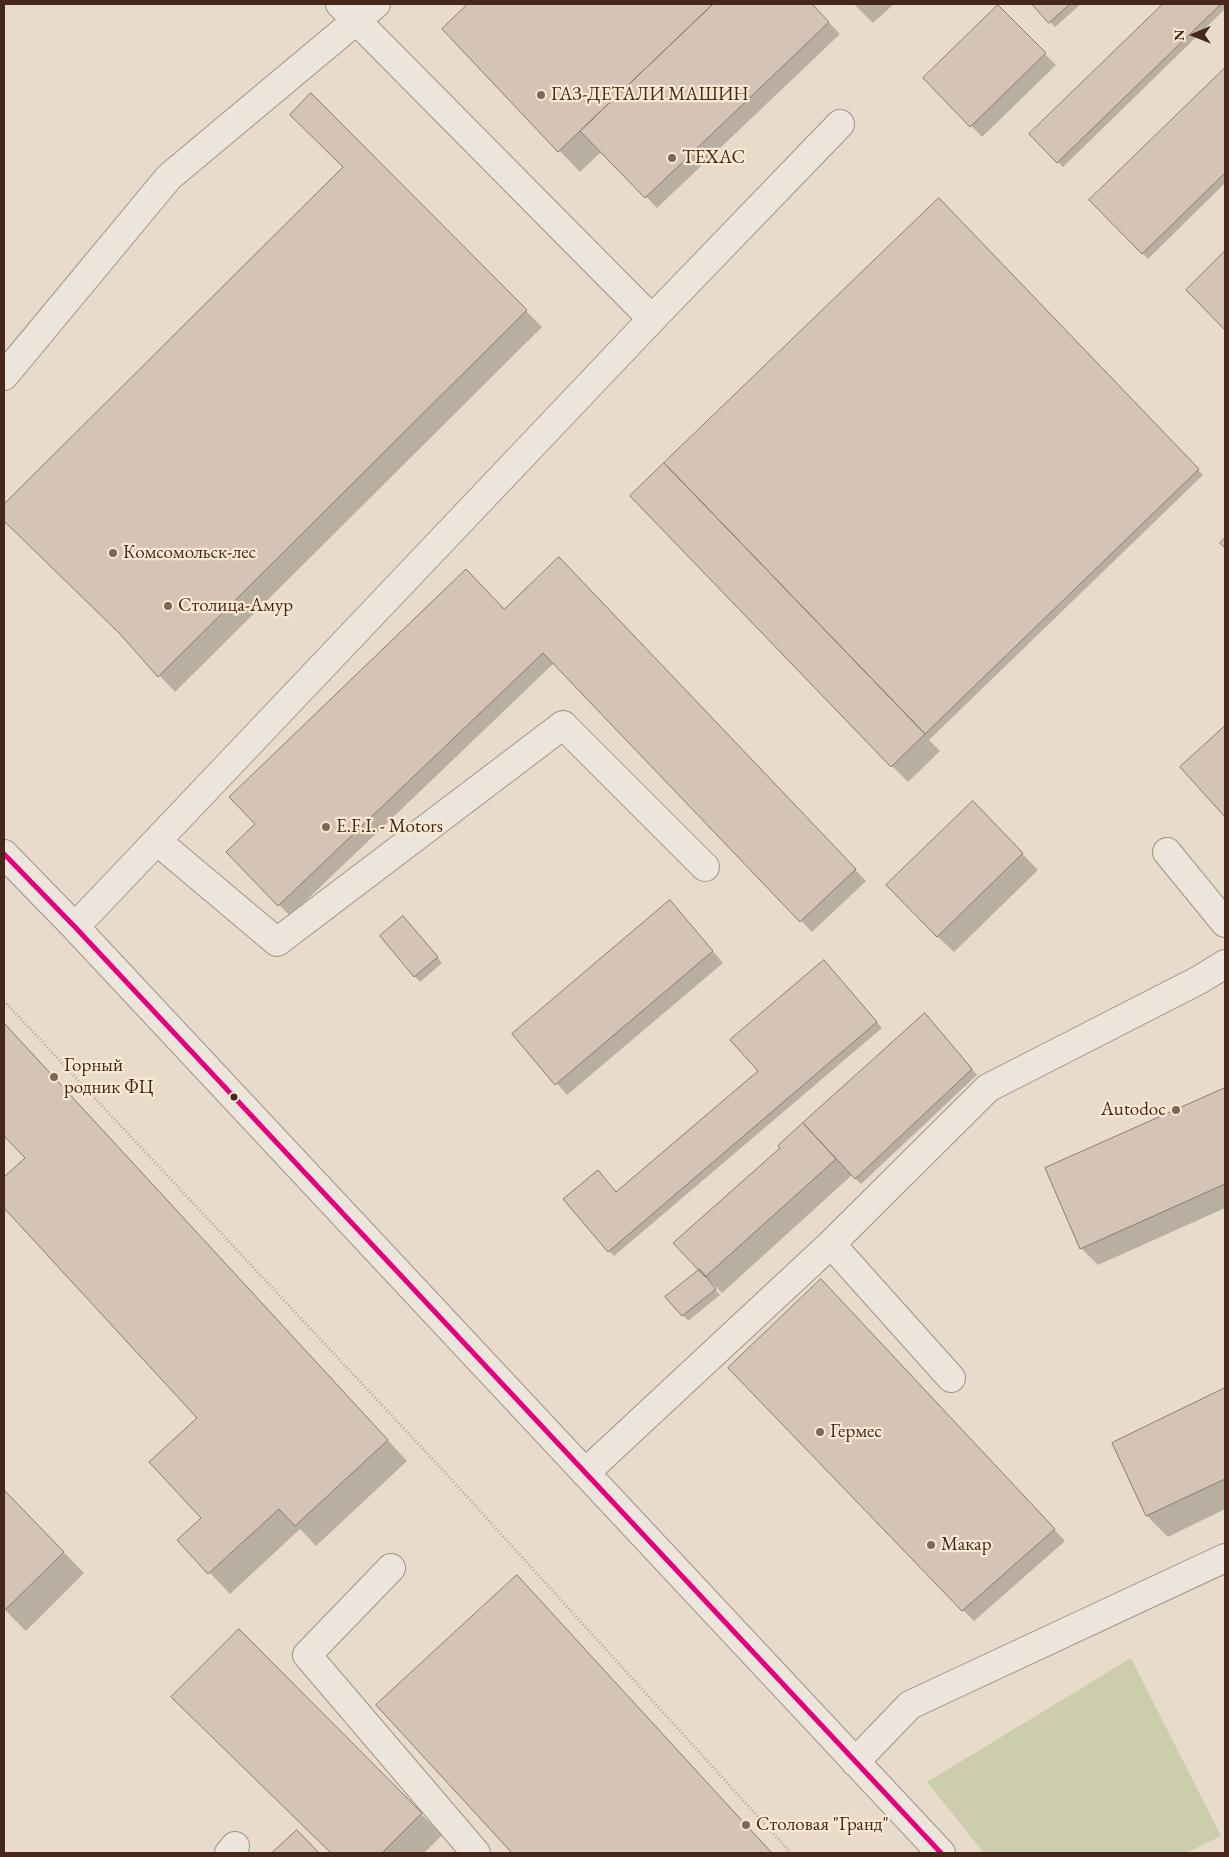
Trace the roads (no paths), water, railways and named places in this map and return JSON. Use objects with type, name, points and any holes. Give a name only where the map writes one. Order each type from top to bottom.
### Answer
[{"type":"street","points":[[4,376],[170,177],[357,9],[652,319]]},
{"type":"street","points":[[75,927],[652,319],[840,124]]},
{"type":"street","points":[[157,841],[277,942],[563,725],[705,867]]},
{"type":"street","points":[[1167,852],[1225,923]]},
{"type":"street","points":[[4,854],[75,927],[855,1762],[932,1850]]},
{"type":"street","points":[[585,1473],[831,1244],[988,1088],[1199,980],[1225,964]]},
{"type":"street","points":[[831,1244],[951,1378]]},
{"type":"street","points":[[855,1762],[910,1705],[1225,1558]]},
{"type":"street","points":[[390,1568],[307,1655],[476,1853]]},
{"type":"place","name":"ГАЗ-ДЕТАЛИ МАШИН","points":[[541,95]]},
{"type":"place","name":"ТЕХАС","points":[[672,158]]},
{"type":"place","name":"Комсомольск-лес","points":[[113,553]]},
{"type":"place","name":"Столица-Амур","points":[[168,606]]},
{"type":"place","name":"E.F.I. - Motors","points":[[326,827]]},
{"type":"place","name":"Горный родник ФЦ","points":[[54,1077]]},
{"type":"place","name":"Autodoc","points":[[1176,1110]]},
{"type":"place","name":"Гермес","points":[[820,1432]]},
{"type":"place","name":"Макар","points":[[931,1545]]},
{"type":"place","name":"Столовая \"Гранд\"","points":[[746,1825]]}]
